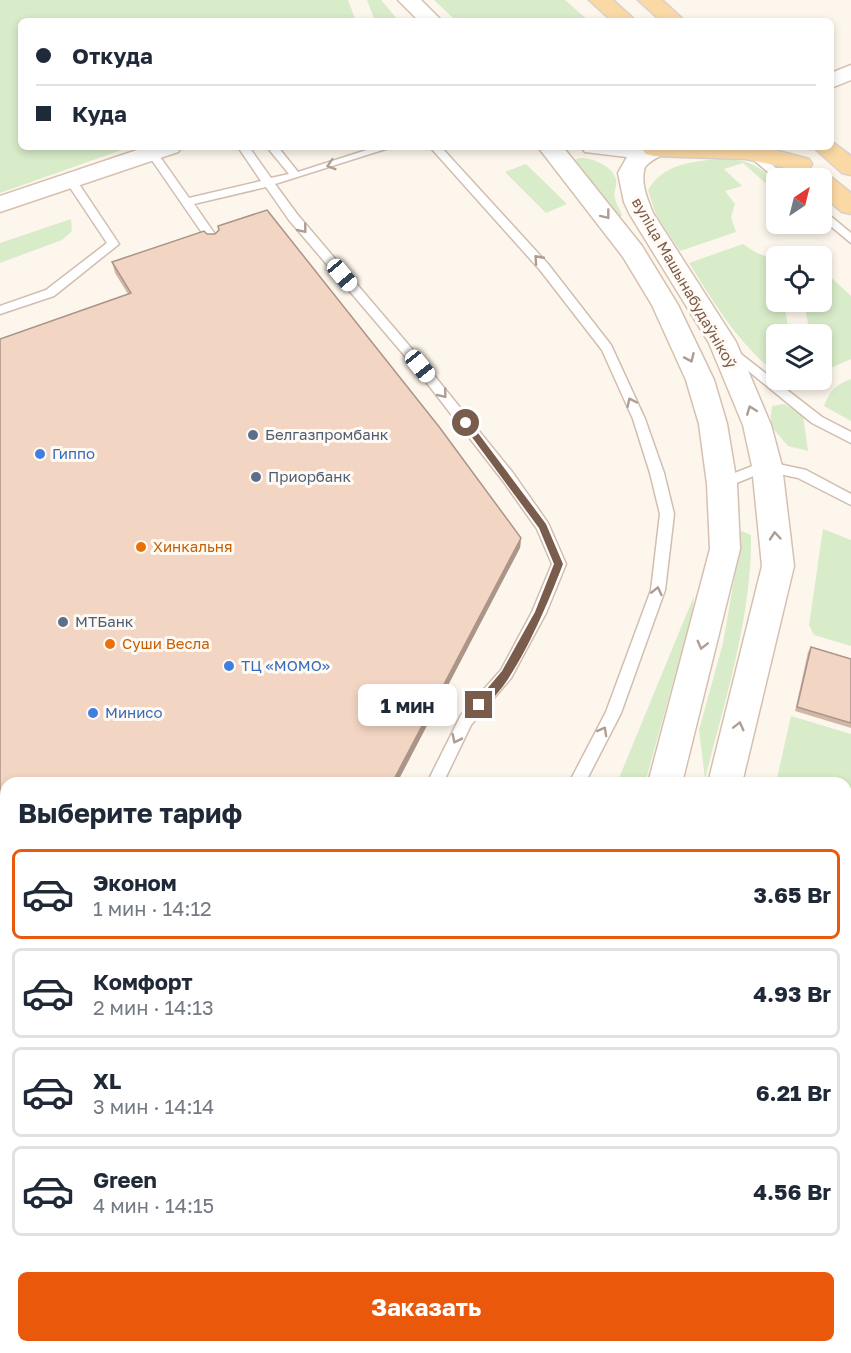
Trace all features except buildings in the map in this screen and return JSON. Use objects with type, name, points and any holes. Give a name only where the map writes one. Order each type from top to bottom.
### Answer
[{"type":"main road","points":[[600,0],[621,18]]},
{"type":"main road","points":[[649,0],[670,18]]},
{"type":"main road","points":[[834,80],[851,72]]},
{"type":"main road","points":[[0,204],[161,150]]},
{"type":"main road","name":"вуліца Машынабудаўнікоў","points":[[552,150],[633,252],[665,305],[700,380],[713,424],[722,484],[725,549],[667,777]]},
{"type":"main road","name":"вуліца Машынабудаўнікоў","points":[[652,150],[632,164],[629,178],[632,192],[641,213],[722,342],[757,425],[767,466],[778,566],[726,777]]},
{"type":"main road","points":[[752,150],[783,158],[794,168]]},
{"type":"main road","points":[[780,150],[795,168]]},
{"type":"main road","points":[[829,150],[851,168]]},
{"type":"main road","points":[[832,190],[851,206]]},
{"type":"lane","points":[[161,150],[187,202],[213,240]]},
{"type":"lane","points":[[245,150],[267,183],[440,391],[508,477],[543,526],[559,564],[539,613],[506,674],[466,720],[438,777]]},
{"type":"lane","points":[[274,150],[296,176]]},
{"type":"lane","points":[[187,202],[296,176],[378,150]]},
{"type":"lane","points":[[438,150],[544,267],[607,348],[639,419],[657,473],[667,514],[658,590],[613,713],[580,777]]},
{"type":"lane","points":[[0,310],[50,293],[113,244],[71,180]]},
{"type":"lane","points":[[832,222],[851,238]]},
{"type":"lane","points":[[722,342],[817,420],[851,438]]},
{"type":"lane","points":[[722,484],[754,469],[767,466],[801,474],[851,500]]},
{"type":"green space","points":[[0,0],[348,0],[355,18],[18,18],[18,150],[122,150],[0,193]]},
{"type":"green space","points":[[367,0],[381,0],[396,18],[374,18]]},
{"type":"green space","points":[[434,0],[565,0],[586,18],[453,18]]},
{"type":"green space","points":[[580,158],[601,163],[614,174],[615,198],[622,215],[620,218],[573,163],[574,160]]},
{"type":"green space","points":[[717,159],[743,161],[765,172],[766,183],[743,163],[724,169],[742,186],[725,191],[735,204],[731,217],[736,232],[680,251],[656,215],[648,190],[662,174],[687,163]]},
{"type":"green space","points":[[526,164],[567,204],[546,213],[505,172]]},
{"type":"green space","points":[[71,219],[72,231],[62,240],[0,263],[0,243]]},
{"type":"green space","points":[[743,244],[766,256],[766,312],[786,312],[787,324],[766,324],[766,365],[739,337],[689,263]]},
{"type":"green space","points":[[832,278],[851,296],[851,359],[832,368],[832,324],[808,324],[806,312],[832,312]]},
{"type":"green space","points":[[851,379],[851,421],[824,406],[834,389]]},
{"type":"green space","points":[[784,404],[803,415],[808,451],[788,446],[770,425],[772,406]]},
{"type":"green space","points":[[823,529],[851,540],[851,646],[814,635],[809,625]]},
{"type":"green space","points":[[742,531],[751,535],[747,597],[729,689],[705,777],[699,730],[723,643],[737,563],[738,537]]},
{"type":"green space","points":[[694,596],[693,610],[647,777],[619,777]]},
{"type":"green space","points":[[791,716],[851,734],[851,777],[777,777]]},
{"type":"place","name":"Белгазпромбанк","points":[[253,435]]},
{"type":"place","name":"Гиппо","points":[[40,454]]},
{"type":"place","name":"Приорбанк","points":[[256,477]]},
{"type":"place","name":"Хинкальня","points":[[141,547]]},
{"type":"place","name":"МТБанк","points":[[63,622]]},
{"type":"place","name":"Суши Весла","points":[[110,644]]},
{"type":"place","name":"ТЦ «МОМО»","points":[[229,666]]},
{"type":"place","name":"Минисо","points":[[93,713]]},
{"type":"route","points":[[466,423],[543,526],[559,564],[539,613],[506,674],[479,705]]}]
